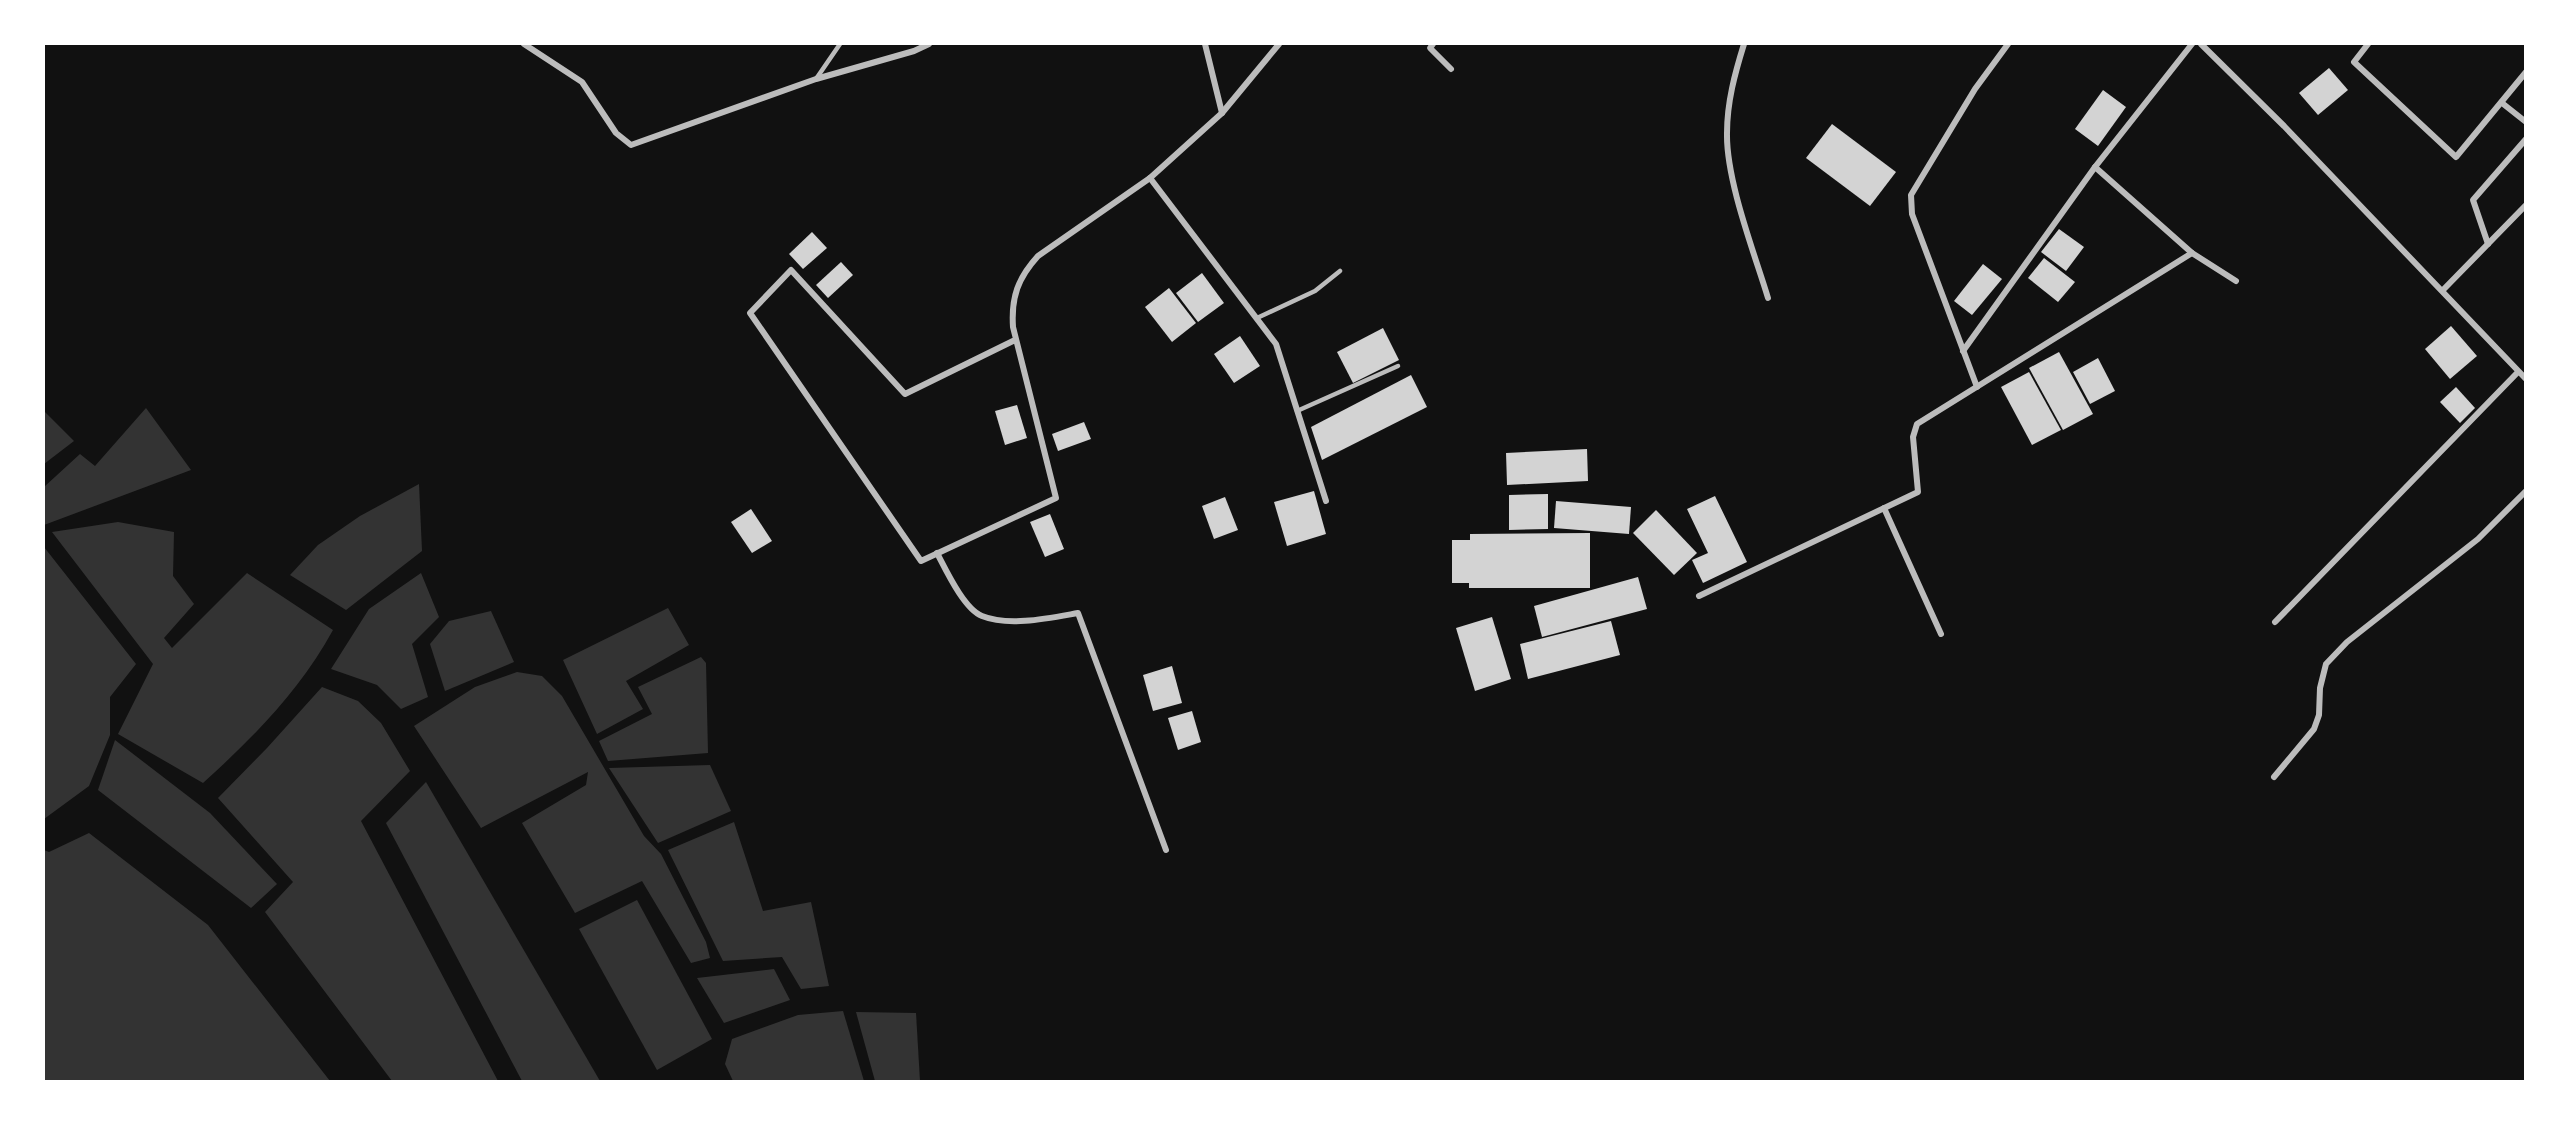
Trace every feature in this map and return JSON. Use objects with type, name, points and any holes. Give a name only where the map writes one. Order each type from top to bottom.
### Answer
[{"type":"street","points":[[524,44],[582,82],[616,133],[631,145],[816,79],[914,51],[929,44]]},
{"type":"street","points":[[1205,44],[1222,113]]},
{"type":"street","points":[[1015,340],[905,394],[791,270],[750,313],[921,561],[1056,498],[1015,340],[1012,304],[1024,273],[1038,256],[1150,178],[1222,113],[1279,44]]},
{"type":"street","points":[[1433,44],[1430,48],[1451,69]]},
{"type":"street","points":[[1744,44],[1731,85],[1726,135],[1734,185],[1768,298]]},
{"type":"street","points":[[1977,387],[1912,214],[1911,195],[1975,89],[2008,44]]},
{"type":"street","points":[[1963,351],[2095,167],[2192,44]]},
{"type":"street","points":[[2201,44],[2284,126],[2526,379]]},
{"type":"street","points":[[2368,44],[2354,62],[2456,157],[2526,72]]},
{"type":"street","points":[[2502,103],[2526,122]]},
{"type":"street","points":[[2488,244],[2473,200],[2526,139]]},
{"type":"street","points":[[2095,167],[2192,253],[2236,281]]},
{"type":"street","points":[[1150,178],[1276,345],[1326,501]]},
{"type":"street","points":[[2442,290],[2526,205]]},
{"type":"street","points":[[1699,596],[1917,492],[1913,437],[1917,424],[2192,253]]},
{"type":"street","points":[[2275,622],[2518,372]]},
{"type":"street","points":[[2274,777],[2314,729],[2319,715],[2320,688],[2326,664],[2347,642],[2478,539],[2526,491]]},
{"type":"street","points":[[1884,508],[1941,634]]},
{"type":"street","points":[[937,553],[956,590],[981,616],[1023,622],[1078,613],[1166,850]]},
{"type":"lane","points":[[816,79],[840,44]]},
{"type":"lane","points":[[1257,318],[1315,291],[1340,271]]},
{"type":"lane","points":[[1297,411],[1398,366]]},
{"type":"shaded area","points":[[146,408],[191,470],[44,525],[44,487],[80,454],[95,466]]},
{"type":"shaded area","points":[[44,411],[74,441],[44,464]]},
{"type":"shaded area","points":[[419,484],[422,551],[346,610],[290,575],[318,545],[360,516]]},
{"type":"shaded area","points":[[118,522],[174,532],[173,576],[194,604],[164,638],[172,648],[247,573],[333,630],[306,673],[275,712],[203,783],[118,734],[153,664],[52,532]]},
{"type":"shaded area","points":[[44,547],[136,664],[110,697],[110,735],[89,786],[44,819]]},
{"type":"shaded area","points":[[421,573],[439,617],[412,644],[428,697],[401,709],[377,685],[331,669],[369,609]]},
{"type":"shaded area","points":[[668,608],[689,645],[626,681],[643,709],[597,734],[563,660]]},
{"type":"shaded area","points":[[491,611],[514,662],[445,691],[430,644],[449,621]]},
{"type":"shaded area","points":[[701,657],[706,663],[708,753],[608,761],[599,741],[652,714],[638,687]]},
{"type":"shaded area","points":[[517,672],[542,676],[562,696],[644,836],[661,854],[706,942],[710,958],[691,963],[642,881],[575,913],[522,823],[586,785],[588,772],[481,828],[414,726],[475,687]]},
{"type":"shaded area","points":[[322,687],[358,701],[381,723],[410,771],[361,821],[498,1081],[392,1081],[265,912],[293,882],[218,798]]},
{"type":"shaded area","points":[[115,740],[210,813],[277,884],[251,908],[98,790]]},
{"type":"shaded area","points":[[710,765],[731,811],[658,843],[609,768]]},
{"type":"shaded area","points":[[426,782],[600,1081],[522,1081],[386,823]]},
{"type":"shaded area","points":[[734,822],[763,911],[811,902],[829,986],[801,989],[782,957],[723,961],[668,850]]},
{"type":"shaded area","points":[[89,833],[208,925],[330,1081],[44,1081],[44,850],[49,852]]},
{"type":"shaded area","points":[[637,900],[712,1039],[657,1070],[579,929]]},
{"type":"shaded area","points":[[774,969],[790,1000],[724,1023],[697,978]]},
{"type":"shaded area","points":[[843,1011],[864,1081],[733,1081],[725,1064],[732,1039],[798,1015]]},
{"type":"shaded area","points":[[856,1012],[916,1013],[920,1081],[875,1081]]},
{"type":"building","points":[[2329,68],[2348,90],[2318,115],[2299,93]]},
{"type":"building","points":[[2103,90],[2126,107],[2098,146],[2075,129]]},
{"type":"building","points":[[1832,124],[1896,172],[1870,206],[1806,158]]},
{"type":"building","points":[[2059,229],[2084,247],[2066,271],[2041,252]]},
{"type":"building","points":[[812,232],[827,248],[803,269],[789,254]]},
{"type":"building","points":[[2044,258],[2075,282],[2058,302],[2028,278]]},
{"type":"building","points":[[841,262],[853,275],[828,298],[816,285]]},
{"type":"building","points":[[1983,264],[2002,279],[1972,315],[1954,301]]},
{"type":"building","points":[[1202,273],[1224,303],[1198,322],[1176,293]]},
{"type":"building","points":[[1169,288],[1196,323],[1172,342],[1145,307]]},
{"type":"building","points":[[2451,326],[2477,356],[2450,379],[2425,349]]},
{"type":"building","points":[[1383,328],[1399,360],[1353,383],[1337,352]]},
{"type":"building","points":[[1240,336],[1260,366],[1234,383],[1214,354]]},
{"type":"building","points":[[2059,352],[2093,414],[2063,430],[2029,368]]},
{"type":"building","points":[[2098,358],[2115,391],[2090,404],[2073,372]]},
{"type":"building","points":[[2029,372],[2061,430],[2032,445],[2001,387]]},
{"type":"building","points":[[1411,375],[1427,407],[1322,460],[1311,427]]},
{"type":"building","points":[[2456,387],[2475,408],[2460,423],[2440,402]]},
{"type":"building","points":[[1017,405],[1027,438],[1005,445],[995,411]]},
{"type":"building","points":[[1084,422],[1091,439],[1058,451],[1052,434]]},
{"type":"building","points":[[1587,449],[1588,481],[1507,485],[1506,453]]},
{"type":"building","points":[[1314,491],[1326,534],[1287,546],[1274,502]]},
{"type":"building","points":[[1548,494],[1548,529],[1509,530],[1509,495]]},
{"type":"building","points":[[1715,496],[1747,562],[1703,583],[1692,560],[1708,553],[1687,509]]},
{"type":"building","points":[[1225,497],[1238,530],[1214,539],[1202,506]]},
{"type":"building","points":[[1556,501],[1631,507],[1629,534],[1554,528]]},
{"type":"building","points":[[751,509],[772,541],[752,553],[731,522]]},
{"type":"building","points":[[1656,510],[1697,553],[1674,575],[1633,533]]},
{"type":"building","points":[[1050,514],[1064,549],[1045,557],[1030,522]]},
{"type":"building","points":[[1590,533],[1590,588],[1469,588],[1469,583],[1452,583],[1452,540],[1470,540],[1470,534]]},
{"type":"building","points":[[1638,577],[1647,609],[1542,637],[1534,606]]},
{"type":"building","points":[[1492,617],[1511,679],[1475,691],[1456,628]]},
{"type":"building","points":[[1611,621],[1620,655],[1528,679],[1520,644]]},
{"type":"building","points":[[1172,666],[1182,703],[1153,711],[1143,675]]},
{"type":"building","points":[[1192,711],[1201,742],[1178,750],[1168,718]]}]
